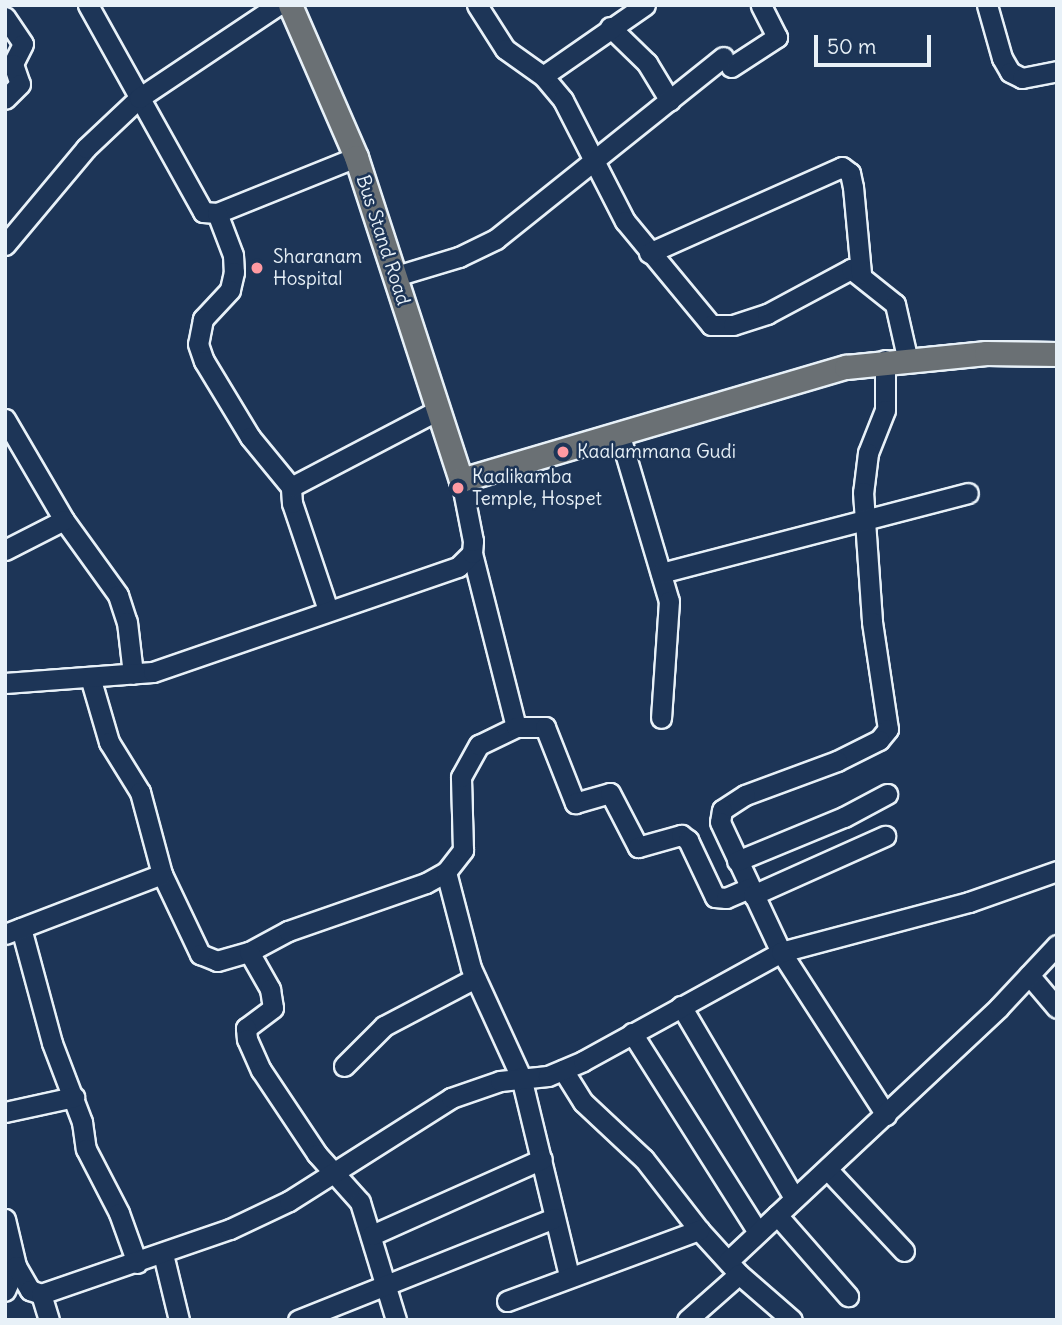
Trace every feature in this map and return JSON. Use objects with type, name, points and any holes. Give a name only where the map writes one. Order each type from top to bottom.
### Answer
[{"type":"main road","name":"Bus Stand Road","points":[[290,5],[356,158],[397,276],[461,480]]},
{"type":"main road","points":[[461,480],[620,436],[754,393],[896,361],[986,354],[1057,354]]},
{"type":"street","points":[[88,5],[195,205],[203,212],[217,213],[356,158]]},
{"type":"street","points":[[5,245],[86,148],[139,98],[278,5]]},
{"type":"street","points":[[477,5],[505,48],[543,76],[563,100],[625,221],[710,325],[718,328],[767,314],[847,270],[861,274],[895,304],[896,361],[886,410],[864,468],[872,622],[888,729],[868,746],[745,795],[722,810],[722,828],[781,952],[886,1115]]},
{"type":"street","points":[[397,276],[459,257],[496,239],[670,101],[727,62],[777,37],[761,5]]},
{"type":"street","points":[[987,5],[1002,58],[1010,72],[1021,78],[1057,71]]},
{"type":"street","points":[[543,76],[634,8]]},
{"type":"street","points":[[5,17],[23,44],[13,64],[20,84],[5,99]]},
{"type":"street","points":[[610,27],[647,63],[670,101]]},
{"type":"street","points":[[649,253],[842,167],[850,173],[861,274]]},
{"type":"street","points":[[217,213],[233,255],[234,272],[230,290],[204,318],[198,344],[204,361],[250,437],[291,487],[292,502],[328,610]]},
{"type":"street","points":[[291,487],[310,473],[438,410]]},
{"type":"street","points":[[5,419],[64,520],[118,595],[127,622],[133,674]]},
{"type":"street","points":[[620,436],[668,601],[661,718]]},
{"type":"street","points":[[461,480],[472,553],[516,727]]},
{"type":"street","points":[[661,573],[968,493]]},
{"type":"street","points":[[5,550],[64,520]]},
{"type":"street","points":[[5,683],[133,674],[177,665],[328,610],[458,567],[472,553]]},
{"type":"street","points":[[90,677],[109,742],[140,792],[162,874],[200,954],[217,961],[248,952],[288,931],[395,895],[446,872],[463,850],[461,777],[479,745],[516,727],[545,727],[575,803],[610,793],[638,847],[681,835],[688,840],[715,897],[726,898],[751,892],[885,836]]},
{"type":"street","points":[[737,861],[844,817],[887,794]]},
{"type":"street","points":[[5,1219],[16,1266],[30,1290],[41,1294],[137,1263],[289,1201],[451,1098],[521,1077],[563,1070],[781,952],[969,902],[1057,871]]},
{"type":"street","points":[[446,872],[462,944],[521,1077],[569,1276]]},
{"type":"street","points":[[137,1263],[119,1213],[86,1149],[74,1097],[13,931],[162,874]]},
{"type":"street","points":[[689,1319],[734,1268],[757,1231],[828,1170],[886,1115],[1057,945]]},
{"type":"street","points":[[248,952],[270,989],[273,1008],[246,1028],[247,1039],[278,1096],[332,1172],[360,1202],[396,1320]]},
{"type":"street","points":[[1029,975],[1057,1008]]},
{"type":"street","points":[[344,1066],[384,1026],[475,978]]},
{"type":"street","points":[[681,1006],[794,1198]]},
{"type":"street","points":[[632,1033],[757,1231]]},
{"type":"street","points":[[563,1070],[583,1102],[644,1158],[699,1230],[734,1268],[792,1320]]},
{"type":"street","points":[[5,1112],[74,1097]]},
{"type":"street","points":[[372,1235],[542,1159]]},
{"type":"street","points":[[828,1170],[904,1251]]},
{"type":"street","points":[[777,1215],[848,1296]]},
{"type":"street","points":[[298,1320],[554,1218]]},
{"type":"street","points":[[507,1301],[569,1276],[656,1249],[699,1230]]},
{"type":"street","points":[[163,1254],[179,1320]]},
{"type":"street","points":[[5,1291],[16,1266]]},
{"type":"street","points":[[41,1294],[49,1320]]},
{"type":"place","name":"Sharanam Hospital","points":[[257,268]]},
{"type":"place","name":"Kaalammana Gudi","points":[[563,452]]},
{"type":"place","name":"Kaalikamba Temple, Hospet","points":[[458,488]]}]
